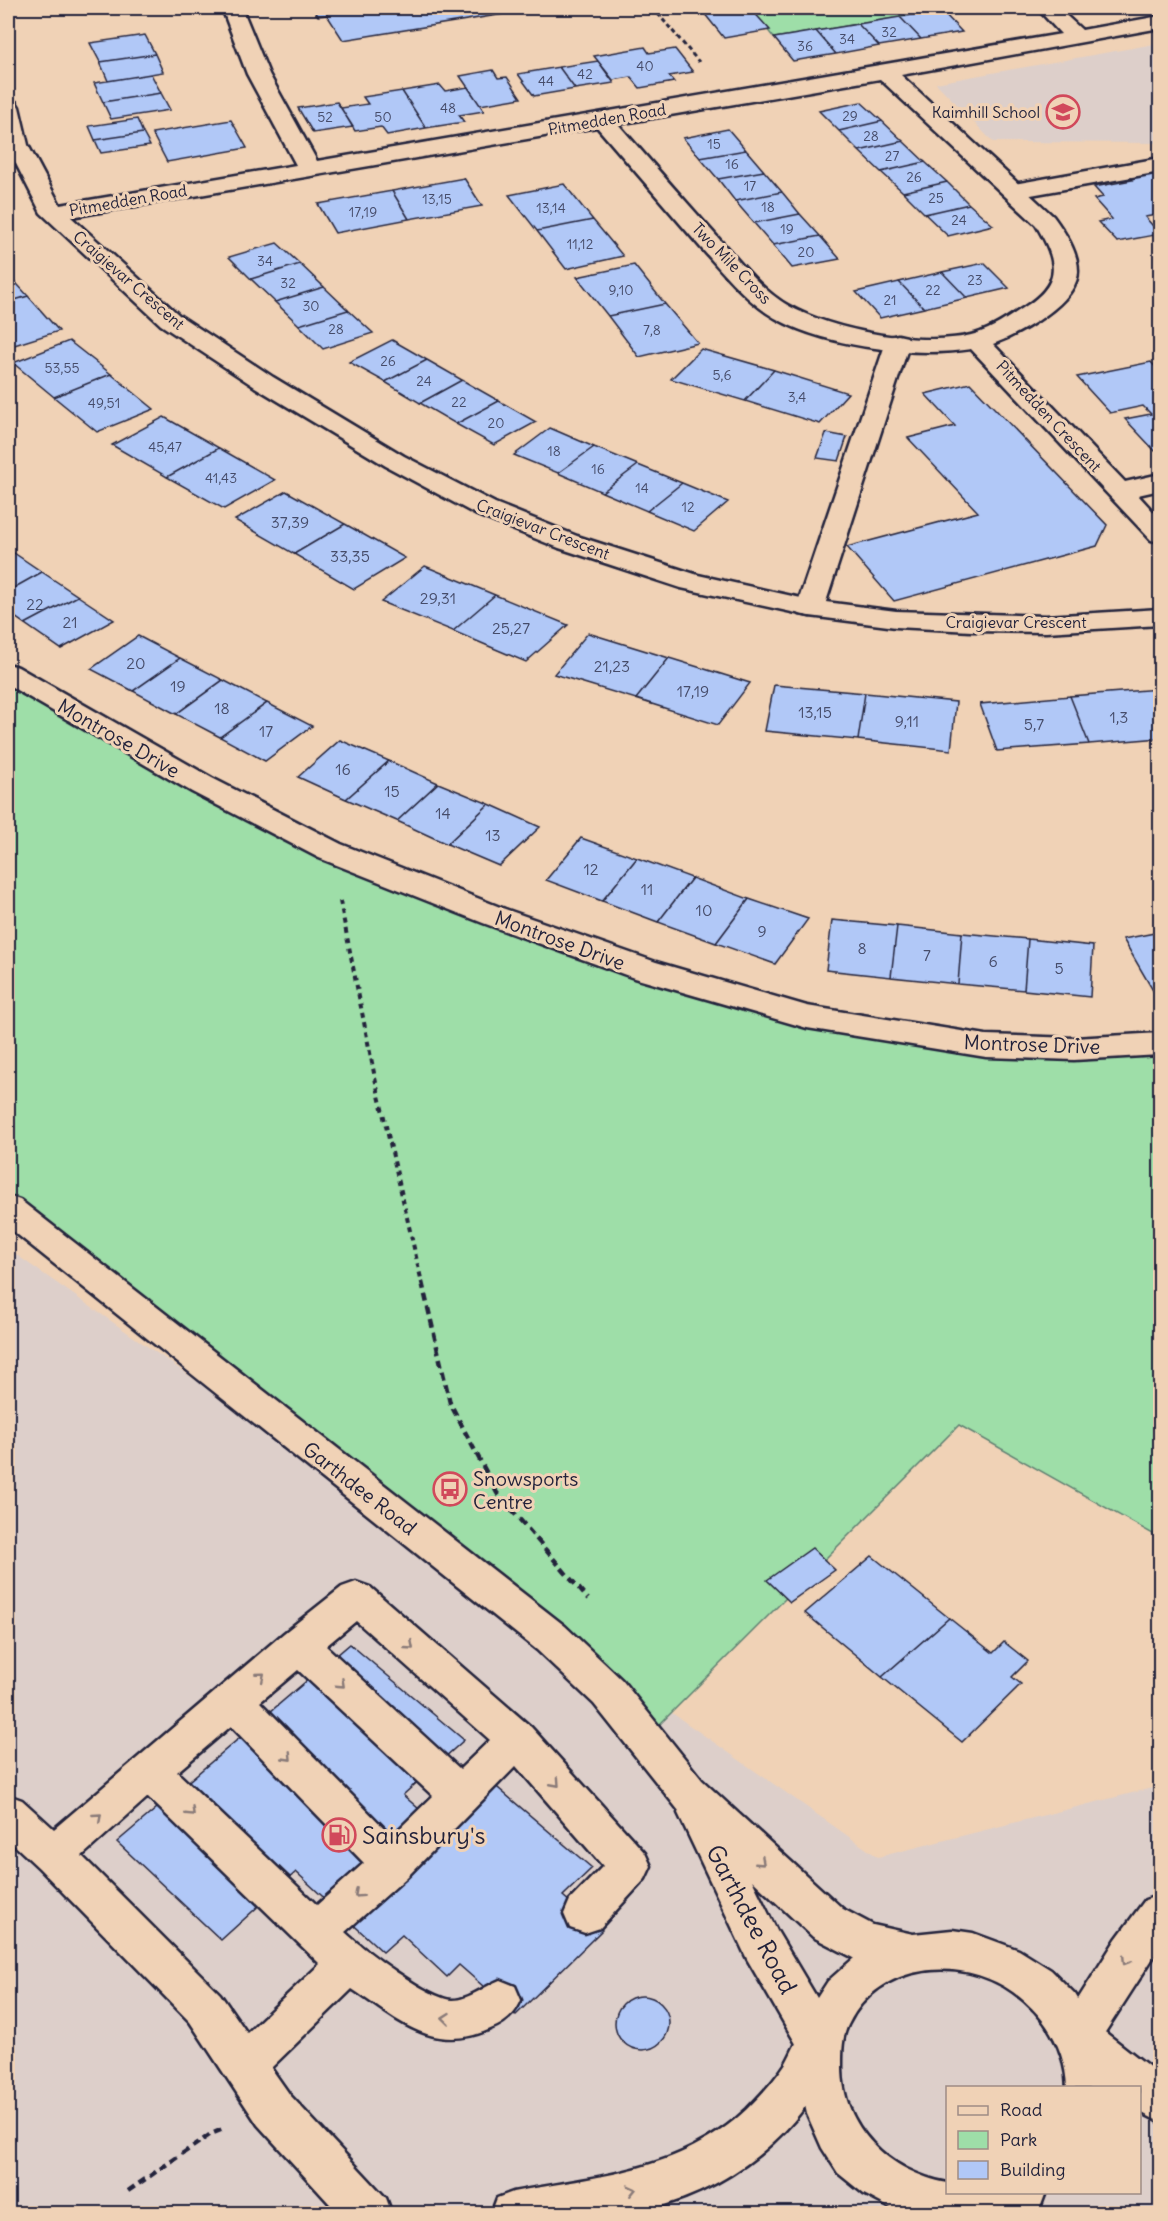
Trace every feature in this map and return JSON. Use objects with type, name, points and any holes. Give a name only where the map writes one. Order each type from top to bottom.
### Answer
[{"type":"street","points":[[232,8],[258,74],[311,171]]},
{"type":"street","points":[[1047,8],[1076,36]]},
{"type":"street","name":"Pitmedden Road","points":[[53,213],[311,171],[1161,22]]},
{"type":"street","name":"Two Mile Cross","points":[[603,119],[735,270],[777,310],[809,326],[850,336],[939,344],[977,341],[1044,307],[1058,290],[1066,272],[1060,246],[1045,221],[885,72]]},
{"type":"street","name":"Craigievar Crescent","points":[[8,107],[17,145],[53,213],[170,320],[264,382],[395,461],[486,509],[568,542],[691,582],[810,608],[896,619],[971,623],[1046,624],[1161,617]]},
{"type":"street","points":[[1014,191],[1161,165]]},
{"type":"street","name":"Pitmedden Crescent","points":[[977,341],[1161,534]]},
{"type":"street","points":[[810,608],[898,342]]},
{"type":"street","points":[[1120,491],[1161,482]]},
{"type":"street","name":"Montrose Drive","points":[[8,673],[202,786],[330,851],[494,916],[645,970],[807,1017],[986,1046],[1074,1049],[1161,1044]]},
{"type":"street","name":"Garthdee Road","points":[[8,1209],[551,1638],[608,1692],[688,1793],[828,1923],[869,1944],[912,1953]]},
{"type":"street","points":[[54,1855],[232,1700],[356,1598],[517,1739],[630,1866],[585,1914]]},
{"type":"street","points":[[298,1645],[460,1795]]},
{"type":"street","points":[[232,1700],[392,1864]]},
{"type":"street","points":[[316,1932],[392,1864],[517,1739]]},
{"type":"street","points":[[149,1771],[350,1964],[429,2015],[453,2020],[477,2015],[500,2000]]},
{"type":"street","name":"Garthdee Road","points":[[688,1793],[762,1945],[820,2044]]},
{"type":"street","points":[[8,1814],[54,1855],[205,2008],[274,2110],[370,2214]]},
{"type":"street","points":[[1078,2037],[1131,1953],[1161,1914]]},
{"type":"street","points":[[513,2214],[635,2190],[700,2168],[745,2138],[768,2119],[797,2085],[820,2044],[830,2018],[843,1995],[862,1976],[885,1962],[912,1953],[952,1950],[991,1957],[1027,1976],[1056,2003],[1078,2037],[1090,2078],[1089,2086]]},
{"type":"street","points":[[244,2065],[350,1964]]},
{"type":"street","points":[[1078,2037],[1161,2101]]},
{"type":"street","points":[[820,2044],[819,2080],[829,2118],[850,2152],[880,2180],[918,2199],[975,2210]]},
{"type":"street","points":[[903,2214],[975,2210],[1001,2203],[1022,2194]]},
{"type":"path","points":[[653,8],[727,98]]},
{"type":"path","points":[[330,851],[375,1078],[450,1403],[497,1493],[589,1600],[551,1638]]},
{"type":"shaded area","name":"Kaimhill School","points":[[1160,43],[1160,143],[993,142],[936,83]]},
{"type":"shaded area","points":[[8,1249],[878,1857],[1160,1786],[1160,2213],[8,2213]]},
{"type":"green space","points":[[750,8],[946,8],[950,11],[941,10],[774,38]]},
{"type":"green space","points":[[8,673],[330,851],[807,1017],[1074,1049],[1160,1044],[1160,1538],[959,1425],[646,1738],[8,1209]]},
{"type":"building","points":[[313,8],[541,8],[343,40],[327,15],[318,16]]},
{"type":"building","points":[[689,8],[739,8],[695,14]]},
{"type":"building","points":[[750,8],[770,30],[724,38],[704,13]]},
{"type":"building","points":[[941,10],[962,32],[921,39],[900,17]]},
{"type":"building","points":[[900,17],[921,39],[879,46],[858,24]]},
{"type":"building","points":[[858,24],[879,46],[836,54],[816,31]]},
{"type":"building","points":[[816,31],[836,54],[793,61],[774,38]]},
{"type":"building","points":[[145,35],[155,54],[100,62],[90,43]]},
{"type":"building","points":[[645,47],[649,53],[675,49],[693,72],[669,76],[674,82],[640,88],[631,77],[613,80],[594,56]]},
{"type":"building","points":[[155,54],[163,72],[108,81],[100,62]]},
{"type":"building","points":[[598,61],[614,83],[575,89],[559,67]]},
{"type":"building","points":[[559,67],[575,89],[534,96],[518,74]]},
{"type":"building","points":[[493,70],[498,78],[507,77],[521,98],[480,105],[460,76]]},
{"type":"building","points":[[151,74],[161,93],[103,102],[94,83]]},
{"type":"building","points":[[440,85],[445,91],[468,87],[484,111],[459,115],[464,122],[426,128],[402,91]]},
{"type":"building","points":[[402,91],[426,128],[387,135],[381,127],[355,131],[341,108],[368,104],[363,97]]},
{"type":"building","points":[[161,93],[170,110],[111,119],[103,102]]},
{"type":"building","points":[[337,102],[353,127],[313,133],[298,108]]},
{"type":"building","points":[[861,102],[882,121],[839,131],[819,111]]},
{"type":"building","points":[[137,119],[143,133],[95,140],[89,126]]},
{"type":"building","points":[[231,120],[247,148],[167,162],[152,133]]},
{"type":"building","points":[[882,121],[903,141],[859,151],[839,131]]},
{"type":"building","points":[[728,129],[746,150],[700,158],[683,138]]},
{"type":"building","points":[[143,133],[150,146],[101,153],[95,140]]},
{"type":"building","points":[[903,141],[925,162],[881,172],[859,151]]},
{"type":"building","points":[[746,150],[764,171],[718,179],[700,158]]},
{"type":"building","points":[[925,162],[947,182],[903,192],[881,172]]},
{"type":"building","points":[[764,171],[782,192],[735,201],[718,179]]},
{"type":"building","points":[[1153,174],[1160,176],[1160,218],[1156,215],[1145,217],[1160,234],[1117,242],[1098,222],[1112,219],[1094,199],[1103,197],[1094,187]]},
{"type":"building","points":[[464,178],[482,206],[409,219],[392,191]]},
{"type":"building","points":[[947,182],[969,204],[925,214],[903,192]]},
{"type":"building","points":[[564,184],[593,220],[537,231],[509,195]]},
{"type":"building","points":[[392,191],[409,219],[335,233],[318,204]]},
{"type":"building","points":[[782,192],[800,214],[754,223],[735,201]]},
{"type":"building","points":[[969,204],[993,225],[948,236],[925,214]]},
{"type":"building","points":[[800,214],[820,236],[773,245],[754,223]]},
{"type":"building","points":[[593,220],[623,256],[566,269],[537,231]]},
{"type":"building","points":[[820,236],[840,259],[792,268],[773,245]]},
{"type":"building","points":[[277,243],[300,264],[251,279],[229,257]]},
{"type":"building","points":[[984,263],[1009,288],[967,298],[942,272]]},
{"type":"building","points":[[300,264],[324,287],[275,302],[251,279]]},
{"type":"building","points":[[634,265],[665,304],[608,316],[577,277]]},
{"type":"building","points":[[942,272],[967,298],[924,308],[899,282]]},
{"type":"building","points":[[8,274],[28,296],[8,302]]},
{"type":"building","points":[[899,282],[924,308],[880,318],[856,292]]},
{"type":"building","points":[[324,287],[348,310],[299,325],[275,302]]},
{"type":"building","points":[[28,296],[59,331],[8,347],[8,302]]},
{"type":"building","points":[[665,304],[698,343],[639,357],[608,316]]},
{"type":"building","points":[[348,310],[373,333],[323,349],[299,325]]},
{"type":"building","points":[[392,340],[427,360],[385,382],[349,362]]},
{"type":"building","points":[[69,341],[111,374],[54,397],[13,363]]},
{"type":"building","points":[[701,349],[774,370],[745,401],[671,379]]},
{"type":"building","points":[[427,360],[462,380],[420,403],[385,382]]},
{"type":"building","points":[[1151,362],[1160,372],[1160,450],[1155,451],[1125,419],[1151,414],[1143,406],[1110,413],[1077,377]]},
{"type":"building","points":[[774,370],[848,393],[820,424],[745,401]]},
{"type":"building","points":[[111,374],[154,409],[97,432],[54,397]]},
{"type":"building","points":[[462,380],[499,401],[456,424],[420,403]]},
{"type":"building","points":[[970,383],[1107,525],[1097,546],[894,601],[847,547],[978,512],[908,438],[955,426],[925,394]]},
{"type":"building","points":[[499,401],[536,422],[494,445],[456,424]]},
{"type":"building","points":[[164,417],[219,448],[167,477],[112,445]]},
{"type":"building","points":[[550,428],[594,447],[558,473],[514,455]]},
{"type":"building","points":[[826,433],[847,437],[839,461],[817,458]]},
{"type":"building","points":[[594,447],[638,465],[602,492],[558,473]]},
{"type":"building","points":[[219,448],[275,480],[224,509],[167,477]]},
{"type":"building","points":[[638,465],[682,483],[647,511],[602,492]]},
{"type":"building","points":[[682,483],[728,502],[694,531],[647,511]]},
{"type":"building","points":[[286,491],[345,524],[294,554],[235,520]]},
{"type":"building","points":[[345,524],[405,558],[354,589],[294,554]]},
{"type":"building","points":[[8,549],[42,572],[8,591]]},
{"type":"building","points":[[425,566],[495,595],[453,631],[381,602]]},
{"type":"building","points":[[42,572],[78,596],[25,624],[8,612],[8,591]]},
{"type":"building","points":[[495,595],[568,625],[526,662],[453,631]]},
{"type":"building","points":[[78,596],[114,620],[61,649],[25,624]]},
{"type":"building","points":[[588,633],[669,658],[636,699],[554,674]]},
{"type":"building","points":[[138,636],[180,658],[133,691],[91,669]]},
{"type":"building","points":[[180,658],[223,680],[176,714],[133,691]]},
{"type":"building","points":[[669,658],[750,683],[718,725],[636,699]]},
{"type":"building","points":[[223,680],[267,703],[220,737],[176,714]]},
{"type":"building","points":[[774,685],[865,693],[858,740],[765,731]]},
{"type":"building","points":[[1159,689],[1160,738],[1089,744],[1070,696]]},
{"type":"building","points":[[865,693],[956,702],[951,750],[858,740]]},
{"type":"building","points":[[1070,696],[1089,744],[997,751],[980,704]]},
{"type":"building","points":[[267,703],[312,726],[265,761],[220,737]]},
{"type":"building","points":[[340,740],[389,761],[346,799],[298,777]]},
{"type":"building","points":[[389,761],[438,783],[397,821],[346,799]]},
{"type":"building","points":[[438,783],[489,804],[447,844],[397,821]]},
{"type":"building","points":[[489,804],[540,827],[499,866],[447,844]]},
{"type":"building","points":[[581,838],[637,858],[602,901],[546,880]]},
{"type":"building","points":[[637,858],[692,878],[658,922],[602,901]]},
{"type":"building","points":[[692,878],[749,899],[716,943],[658,922]]},
{"type":"building","points":[[749,899],[808,919],[775,964],[716,943]]},
{"type":"building","points":[[832,920],[897,926],[891,977],[826,970]]},
{"type":"building","points":[[897,926],[962,933],[958,984],[891,977]]},
{"type":"building","points":[[1160,932],[1160,993],[1155,994],[1123,939]]},
{"type":"building","points":[[962,933],[1028,939],[1024,990],[958,984]]},
{"type":"building","points":[[1028,939],[1093,946],[1090,997],[1024,990]]},
{"type":"building","points":[[812,1548],[835,1570],[790,1602],[767,1580]]},
{"type":"building","points":[[872,1556],[949,1618],[882,1677],[805,1613]]},
{"type":"building","points":[[949,1618],[993,1653],[1004,1642],[1028,1661],[1012,1677],[1021,1684],[962,1742],[882,1677]]},
{"type":"building","name":"Sainsbury's","points":[[350,1644],[464,1740],[403,1795],[442,1829],[492,1783],[592,1868],[563,1896],[602,1930],[516,2015],[459,1965],[447,1977],[402,1935],[383,1952],[296,1872],[221,1940],[117,1842]]},
{"type":"building","points":[[642,1996],[652,1998],[661,2004],[667,2013],[669,2023],[667,2033],[661,2042],[652,2048],[642,2050],[632,2048],[623,2042],[617,2033],[615,2023],[617,2013],[623,2004],[632,1998]]},
{"type":"place","name":"Kaimhill School","points":[[1063,112]]},
{"type":"place","name":"Snowsports Centre","points":[[450,1489]]},
{"type":"place","name":"Sainsbury's","points":[[339,1835]]}]
